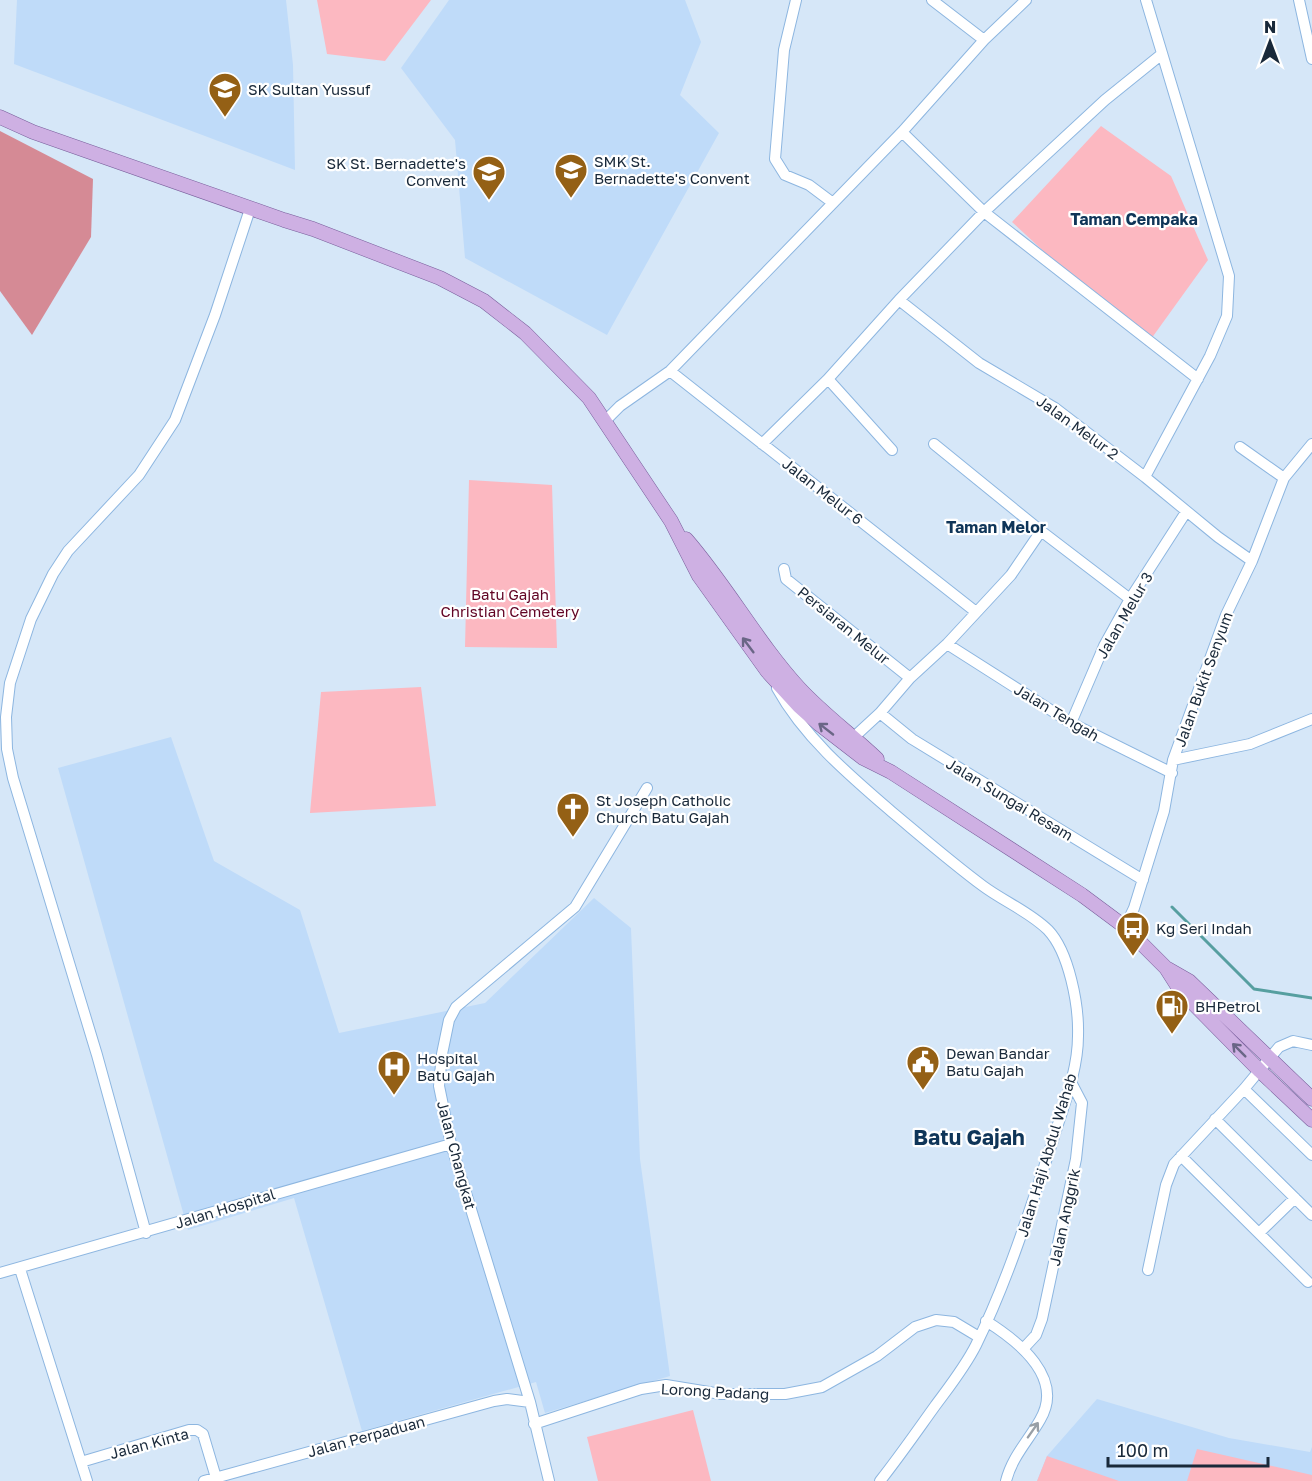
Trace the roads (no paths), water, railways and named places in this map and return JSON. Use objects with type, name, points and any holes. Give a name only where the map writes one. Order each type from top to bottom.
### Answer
[{"type":"main road","points":[[0,117],[33,132],[250,209],[313,228],[410,266],[484,301],[525,333],[589,398],[671,521],[699,576],[767,671],[799,706],[863,758],[891,772],[1074,890],[1125,927],[1166,968],[1180,990],[1312,1120]]},
{"type":"main road","points":[[671,521],[697,552],[752,629],[799,687],[891,772]]},
{"type":"main road","points":[[799,687],[799,706]]},
{"type":"main road","points":[[1166,968],[1189,981],[1312,1099]]},
{"type":"street","points":[[796,0],[784,50],[775,159],[785,176],[809,185],[833,202]]},
{"type":"street","points":[[932,0],[984,40]]},
{"type":"street","points":[[605,421],[620,406],[670,371],[902,132],[984,40],[1026,0]]},
{"type":"street","points":[[1145,477],[1198,379],[1227,316],[1229,276],[1146,0]]},
{"type":"street","points":[[1312,4],[1300,4],[1312,59]]},
{"type":"street","points":[[762,444],[828,379],[984,212],[1105,100],[1162,54]]},
{"type":"street","points":[[902,132],[984,212],[1198,379]]},
{"type":"street","points":[[146,1233],[97,1055],[13,778],[6,742],[6,717],[10,683],[31,619],[53,574],[68,551],[139,475],[175,420],[215,315],[250,209]]},
{"type":"street","name":"Jalan Melur 2","points":[[900,300],[979,363],[1055,408],[1218,537],[1252,561]]},
{"type":"street","name":"Jalan Melur 6","points":[[670,371],[976,612]]},
{"type":"street","points":[[828,379],[892,450]]},
{"type":"street","points":[[934,444],[1041,531],[1130,599]]},
{"type":"street","name":"Jalan Bukit Senyum","points":[[1125,927],[1134,908],[1164,811],[1173,760],[1226,615],[1252,561],[1284,478],[1312,444]]},
{"type":"street","points":[[1240,447],[1284,478]]},
{"type":"street","name":"Jalan Melur 3","points":[[1071,723],[1104,646],[1130,599],[1186,512]]},
{"type":"street","points":[[855,738],[1011,575],[1041,531]]},
{"type":"street","name":"Persiaran Melur","points":[[784,570],[786,579],[910,678]]},
{"type":"street","name":"Jalan Tengah","points":[[947,644],[1071,723],[1172,773]]},
{"type":"street","name":"Jalan Haji Abdul Wahab","points":[[767,671],[785,702],[807,731],[850,776],[952,863],[1045,927],[1054,937],[1064,959],[1077,1013],[1078,1038],[1071,1082],[1023,1231],[986,1321],[959,1374],[880,1481]]},
{"type":"street","points":[[799,706],[807,731]]},
{"type":"street","name":"Jalan Sungai Resam","points":[[880,713],[912,739],[1143,879]]},
{"type":"street","points":[[1173,760],[1250,744],[1312,719]]},
{"type":"street","name":"Jalan Changkat","points":[[549,1481],[530,1402],[451,1144],[439,1086],[442,1054],[449,1020],[456,1007],[575,907],[647,788]]},
{"type":"street","points":[[1148,1270],[1166,1185],[1174,1164],[1244,1089],[1279,1047],[1293,1041],[1312,1045]]},
{"type":"street","name":"Jalan Anggrik","points":[[1023,1349],[1036,1335],[1042,1319],[1076,1160],[1082,1103],[1071,1082]]},
{"type":"street","points":[[1244,1089],[1312,1155]]},
{"type":"street","points":[[1215,1119],[1312,1215]]},
{"type":"street","name":"Jalan Hospital","points":[[0,1274],[451,1144]]},
{"type":"street","points":[[1181,1156],[1308,1282]]},
{"type":"street","points":[[1259,1233],[1294,1198]]},
{"type":"street","points":[[20,1269],[87,1481]]},
{"type":"street","name":"Lorong Padang","points":[[534,1424],[641,1389],[666,1385],[732,1394],[785,1394],[822,1386],[877,1356],[915,1327],[936,1320],[954,1322],[979,1337]]},
{"type":"street","points":[[986,1321],[1009,1335],[1023,1349],[1046,1383],[1047,1395],[1041,1419],[1017,1454],[1006,1481]]},
{"type":"street","name":"Jalan Perpaduan","points":[[204,1481],[494,1401],[507,1399],[530,1402]]},
{"type":"street","name":"Jalan Kinta","points":[[81,1462],[189,1430],[197,1430],[203,1434],[216,1479]]},
{"type":"waterway","points":[[1172,907],[1254,989],[1312,998]]},
{"type":"place","name":"SK Sultan Yussuf","points":[[225,118]]},
{"type":"place","name":"SMK St. Bernadette's Convent","points":[[571,199]]},
{"type":"place","name":"SK St. Bernadette's Convent","points":[[489,201]]},
{"type":"place","name":"St Joseph Catholic Church Batu Gajah","points":[[573,838]]},
{"type":"place","name":"Kg Seri Indah","points":[[1133,957]]},
{"type":"place","name":"BHPetrol","points":[[1172,1035]]},
{"type":"place","name":"Dewan Bandar Batu Gajah","points":[[923,1091]]},
{"type":"place","name":"Hospital Batu Gajah","points":[[394,1096]]},
{"type":"district","name":"Taman Cempaka","points":[[1134,219]]},
{"type":"district","name":"Taman Melor","points":[[996,527]]},
{"type":"district","name":"Batu Gajah","points":[[969,1137]]},
{"type":"park label","name":"Batu Gajah Christian Cemetery","points":[[510,602]]}]
